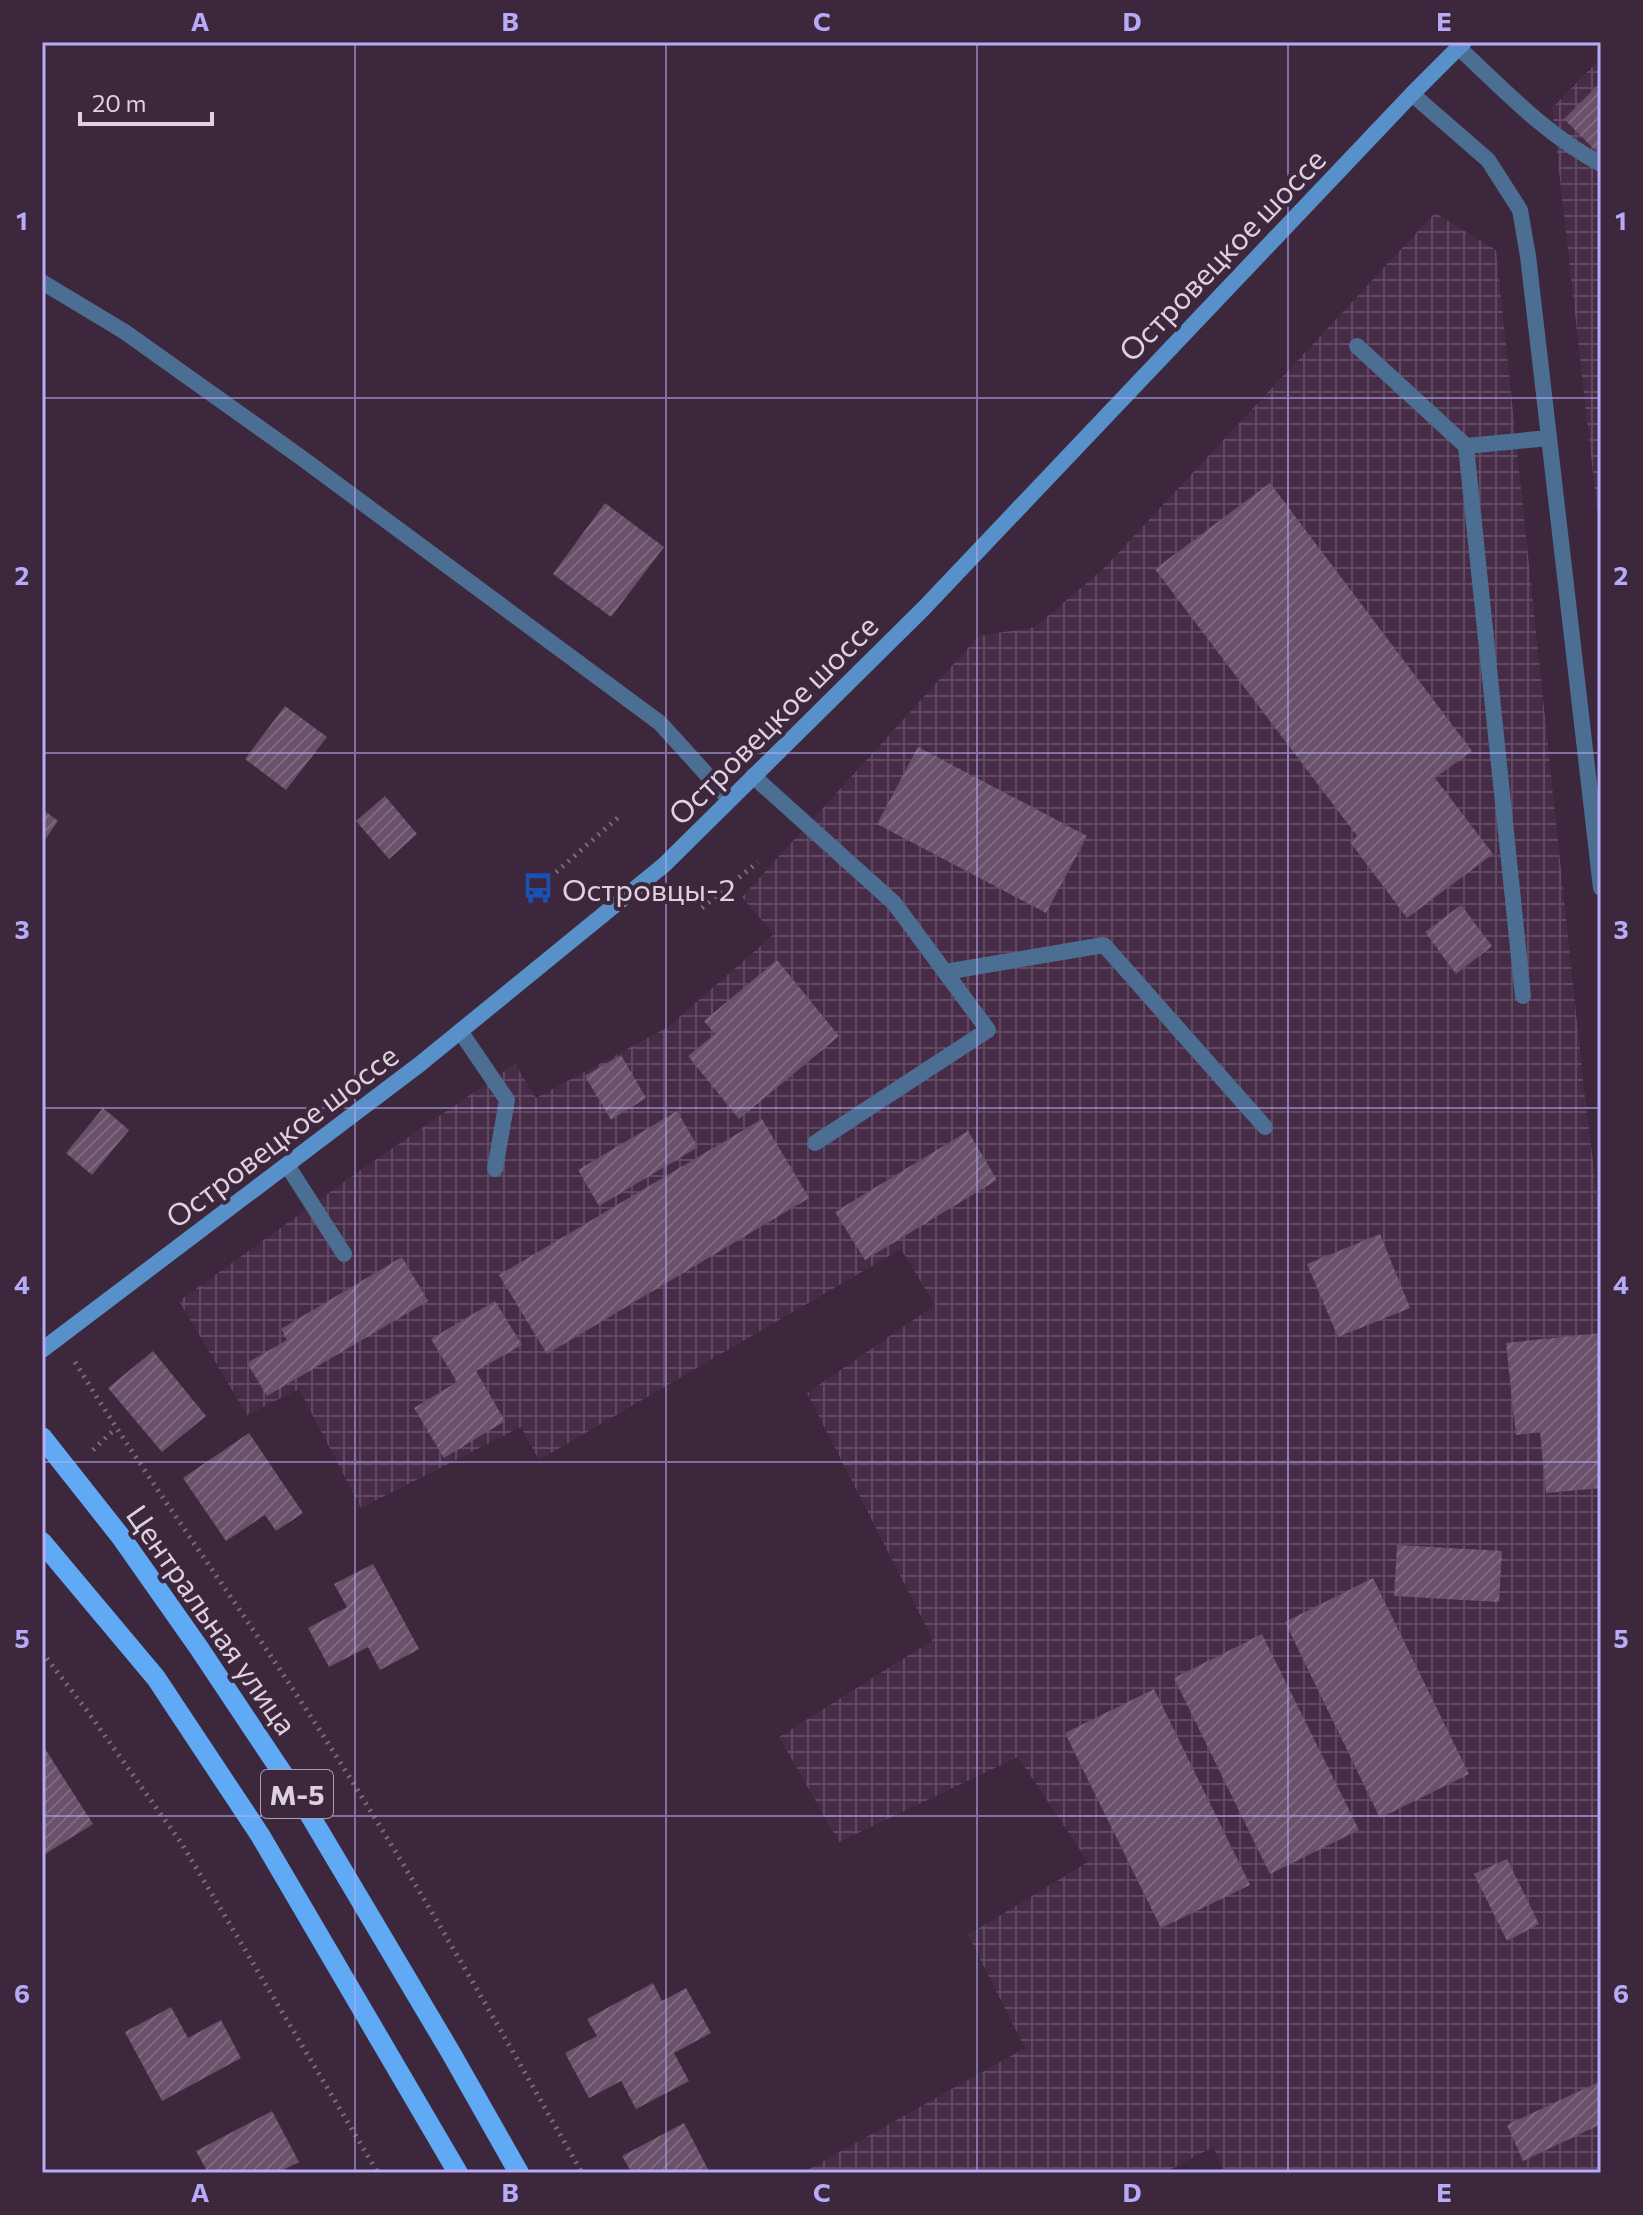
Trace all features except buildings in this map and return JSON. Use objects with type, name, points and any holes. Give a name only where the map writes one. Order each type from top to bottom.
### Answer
[{"type":"main road","name":"Островецкое шоссе","points":[[42,1350],[420,1064],[664,865],[924,608],[1461,45]]},
{"type":"main road","name":"Центральная улица","points":[[42,1437],[121,1537],[305,1807],[519,2173]]},
{"type":"main road","name":"М-5","points":[[42,1542],[156,1678],[208,1756],[260,1835],[458,2173]]},
{"type":"street","points":[[1461,45],[1508,94],[1574,150],[1601,164]]},
{"type":"street","points":[[1412,94],[1488,160],[1520,210],[1528,256],[1601,888]]},
{"type":"street","points":[[42,282],[138,340],[660,723],[729,799]]},
{"type":"street","points":[[1357,346],[1466,446],[1523,996]]},
{"type":"street","points":[[1466,446],[1549,438]]},
{"type":"street","points":[[753,776],[894,903],[988,1030],[815,1143]]},
{"type":"street","points":[[945,972],[1104,945],[1265,1127]]},
{"type":"street","points":[[460,1031],[507,1100],[495,1169]]},
{"type":"street","points":[[287,1165],[344,1254]]},
{"type":"path","points":[[538,888],[621,815]]},
{"type":"path","points":[[702,908],[758,862]]},
{"type":"path","points":[[60,1337],[116,1428],[317,1727],[448,1938],[582,2173]]},
{"type":"path","points":[[90,1453],[116,1428]]},
{"type":"path","points":[[42,1652],[182,1844],[378,2173]]},
{"type":"shaded area","points":[[1601,58],[1601,545],[1552,108]]},
{"type":"shaded area","points":[[1435,213],[1496,250],[1601,1227],[1601,2173],[1225,2173],[1213,2147],[1164,2173],[802,2173],[1025,2048],[968,1935],[1088,1862],[1018,1757],[839,1842],[779,1737],[933,1640],[807,1393],[935,1305],[901,1249],[539,1460],[521,1427],[361,1508],[299,1389],[247,1415],[179,1301],[515,1064],[536,1098],[668,1027],[774,934],[742,897],[979,636],[1035,627],[1104,568]]},
{"type":"place","name":"Островцы-2","points":[[538,888]]}]
